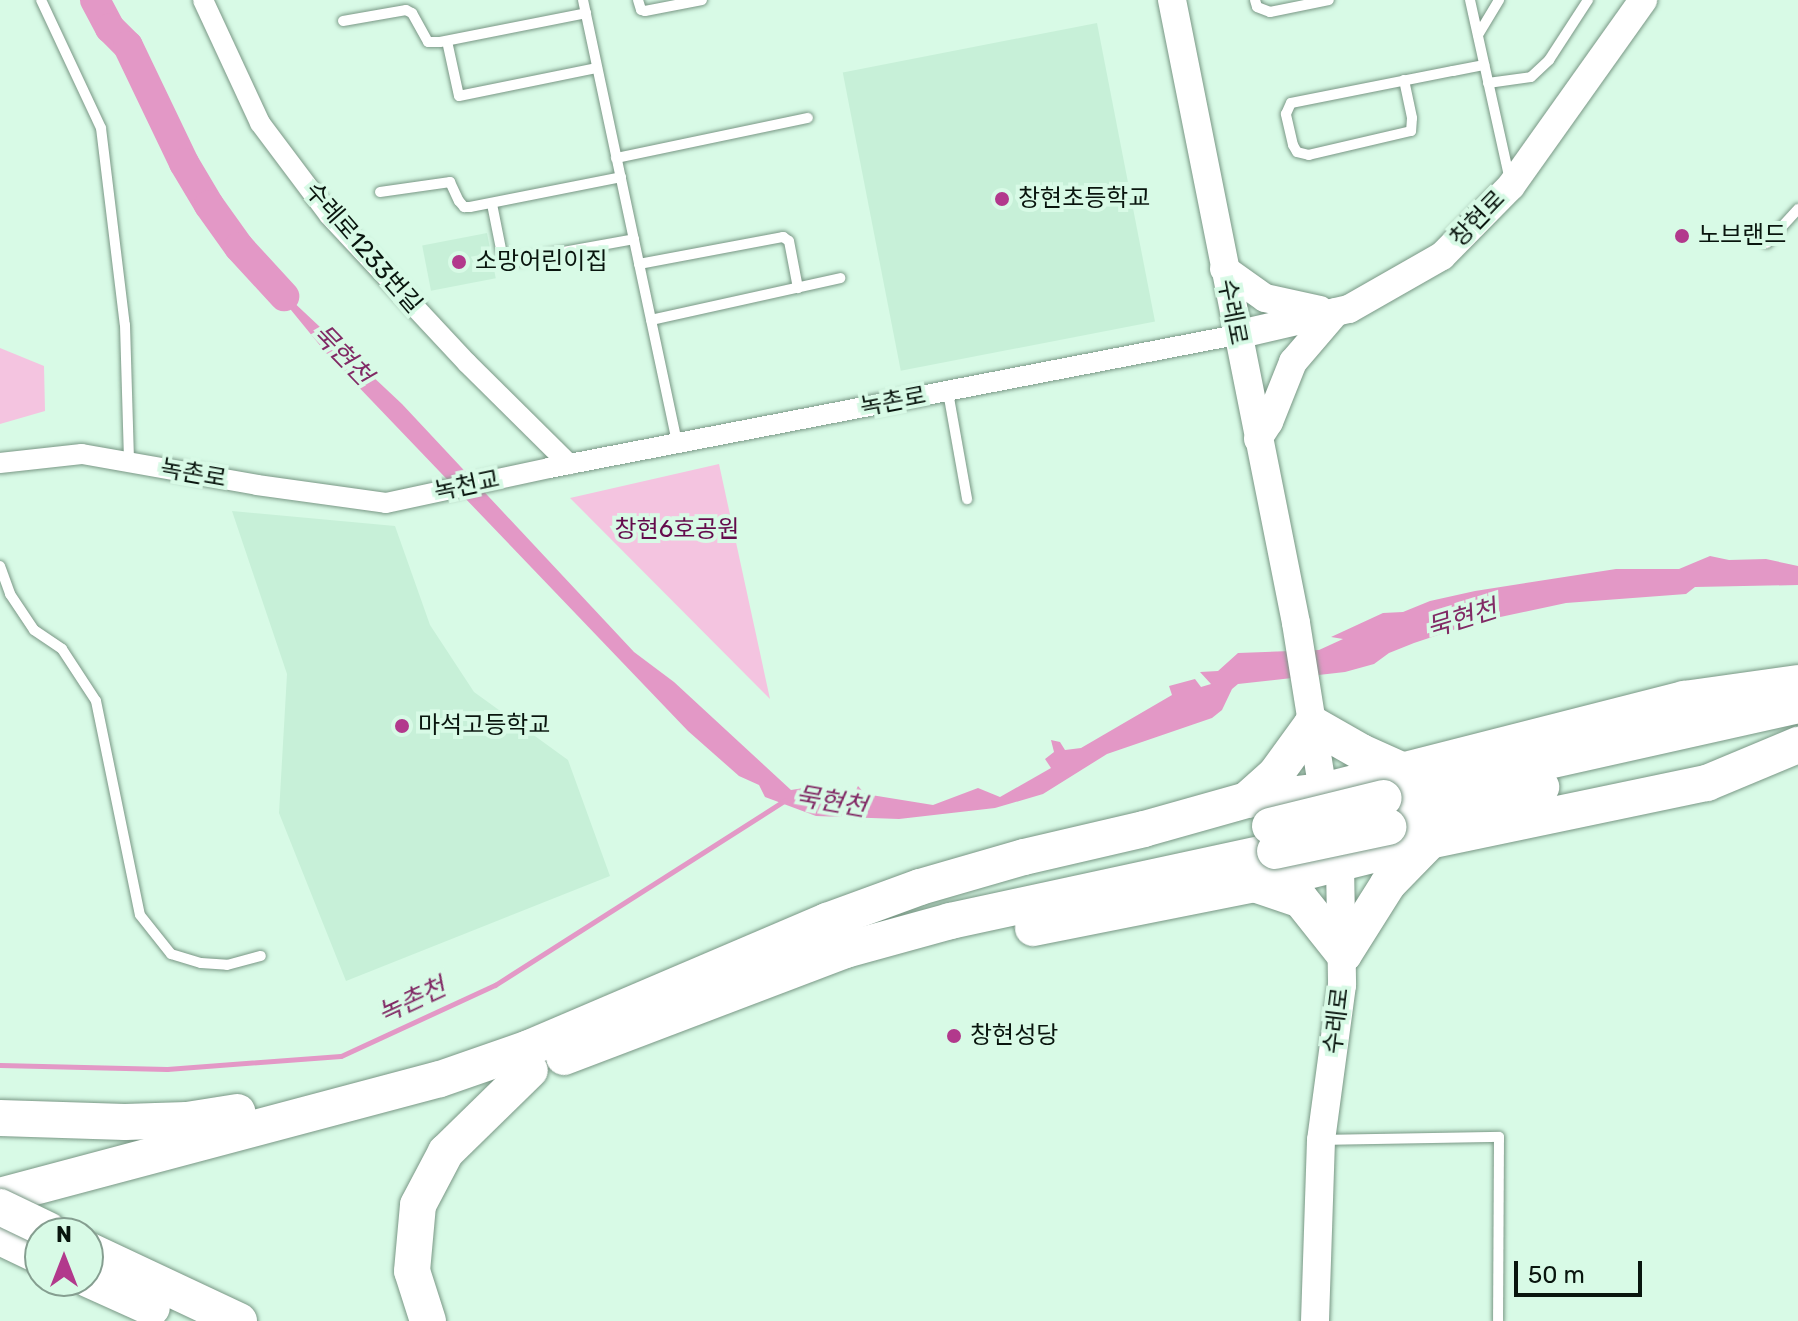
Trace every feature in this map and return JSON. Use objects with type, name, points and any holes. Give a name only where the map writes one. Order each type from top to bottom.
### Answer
[{"type":"highway","points":[[1391,798],[1684,699],[1798,683]]},
{"type":"highway","points":[[0,1196],[440,1079],[529,1048],[673,983],[882,918],[1264,826],[1798,705]]},
{"type":"highway","points":[[0,1210],[530,1070],[845,950],[1264,826],[1323,791],[1391,798],[1798,720]]},
{"type":"highway","points":[[1264,826],[1275,775],[1312,724],[1361,752],[1391,798]]},
{"type":"highway","points":[[845,950],[969,940],[1256,884],[1429,841],[1707,783],[1798,745]]},
{"type":"highway","points":[[1256,884],[1301,900],[1344,954],[1388,884],[1429,841]]},
{"type":"highway","points":[[428,1321],[412,1271],[418,1205],[446,1152],[530,1070]]},
{"type":"highway","points":[[0,1118],[109,1122],[187,1120],[440,1079]]},
{"type":"highway","points":[[0,1210],[24,1233]]},
{"type":"highway","points":[[104,1258],[239,1321]]},
{"type":"highway","points":[[104,1286],[180,1321]]},
{"type":"main road","name":"수레로","points":[[1172,0],[1236,335],[1296,623],[1323,791],[1340,865],[1344,954],[1321,1140],[1315,1321]]},
{"type":"main road","name":"창현로","points":[[1236,335],[1349,309],[1442,256],[1511,186],[1643,0]]},
{"type":"main road","points":[[1224,269],[1265,298],[1302,309],[1336,312]]},
{"type":"main road","points":[[1258,439],[1269,422],[1293,362],[1336,312]]},
{"type":"street","name":"수레로1233번길","points":[[203,0],[260,123],[329,215],[559,466]]},
{"type":"street","name":"녹촌로","points":[[559,466],[1236,335]]},
{"type":"street","name":"녹촌로","points":[[0,463],[82,454],[386,503]]},
{"type":"street","name":"녹천교","points":[[386,503],[559,466]]},
{"type":"lane","points":[[41,0],[101,128],[125,325],[129,462]]},
{"type":"lane","points":[[583,0],[677,444]]},
{"type":"lane","points":[[638,0],[641,10],[645,11],[702,0]]},
{"type":"lane","points":[[1255,0],[1257,7],[1270,12],[1329,0]]},
{"type":"lane","points":[[1470,0],[1511,186]]},
{"type":"lane","points":[[1478,35],[1499,0]]},
{"type":"lane","points":[[1488,83],[1531,77],[1549,60],[1588,0]]},
{"type":"lane","points":[[343,21],[406,10],[412,13],[428,42],[447,41],[586,13]]},
{"type":"lane","points":[[447,41],[459,96],[597,68]]},
{"type":"lane","points":[[1404,80],[1412,118],[1411,131],[1309,155],[1297,152],[1286,114],[1291,103],[1404,80],[1484,65]]},
{"type":"lane","points":[[616,158],[808,118]]},
{"type":"lane","points":[[380,192],[450,182],[464,207],[621,177]]},
{"type":"lane","points":[[492,204],[503,259],[519,260],[634,239]]},
{"type":"lane","points":[[1767,243],[1798,209]]},
{"type":"lane","points":[[639,264],[783,237],[789,241],[798,288]]},
{"type":"lane","points":[[651,320],[840,278]]},
{"type":"lane","points":[[948,392],[967,499]]},
{"type":"lane","points":[[0,566],[10,594],[34,630],[62,649],[96,701],[140,915],[171,954],[201,963],[227,965],[261,956]]},
{"type":"lane","points":[[1321,1140],[1499,1137],[1498,1321]]},
{"type":"shaded area","name":"창현초등학교","points":[[1097,23],[1155,321],[901,371],[843,72]]},
{"type":"shaded area","name":"소망어린이집","points":[[487,233],[496,278],[431,291],[422,246]]},
{"type":"shaded area","name":"마석고등학교","points":[[232,511],[395,526],[430,625],[474,692],[568,760],[610,876],[346,981],[279,813],[287,674]]},
{"type":"green space","points":[[0,348],[44,366],[45,411],[0,424]]},
{"type":"green space","name":"창현6호공원","points":[[719,464],[770,699],[570,498]]},
{"type":"water","points":[[255,266],[402,404],[634,652],[674,682],[791,790],[810,787],[854,794],[858,786],[865,794],[933,805],[978,788],[1000,797],[1051,768],[1045,759],[1054,752],[1051,740],[1060,742],[1065,750],[1081,748],[1172,695],[1169,686],[1195,679],[1201,687],[1211,684],[1200,672],[1218,671],[1238,653],[1319,650],[1343,639],[1331,637],[1383,613],[1403,612],[1430,601],[1475,591],[1616,569],[1679,569],[1710,556],[1729,560],[1766,559],[1798,566],[1798,585],[1695,587],[1686,594],[1566,603],[1477,622],[1389,653],[1374,664],[1345,672],[1238,684],[1232,689],[1222,710],[1212,718],[1107,754],[1043,794],[995,808],[899,819],[816,816],[765,797],[759,785],[739,776],[688,731],[327,354]]},
{"type":"waterway","name":"묵현천","points":[[95,0],[110,28],[128,46],[184,163],[209,205],[239,247],[284,296]]},
{"type":"waterway","name":"녹촌천","points":[[0,1065],[167,1069],[341,1056],[495,985],[785,800]]},
{"type":"place","name":"창현초등학교","points":[[1002,199]]},
{"type":"place","name":"노브랜드","points":[[1682,236]]},
{"type":"place","name":"소망어린이집","points":[[459,262]]},
{"type":"place","name":"마석고등학교","points":[[402,726]]},
{"type":"place","name":"창현성당","points":[[954,1036]]}]
